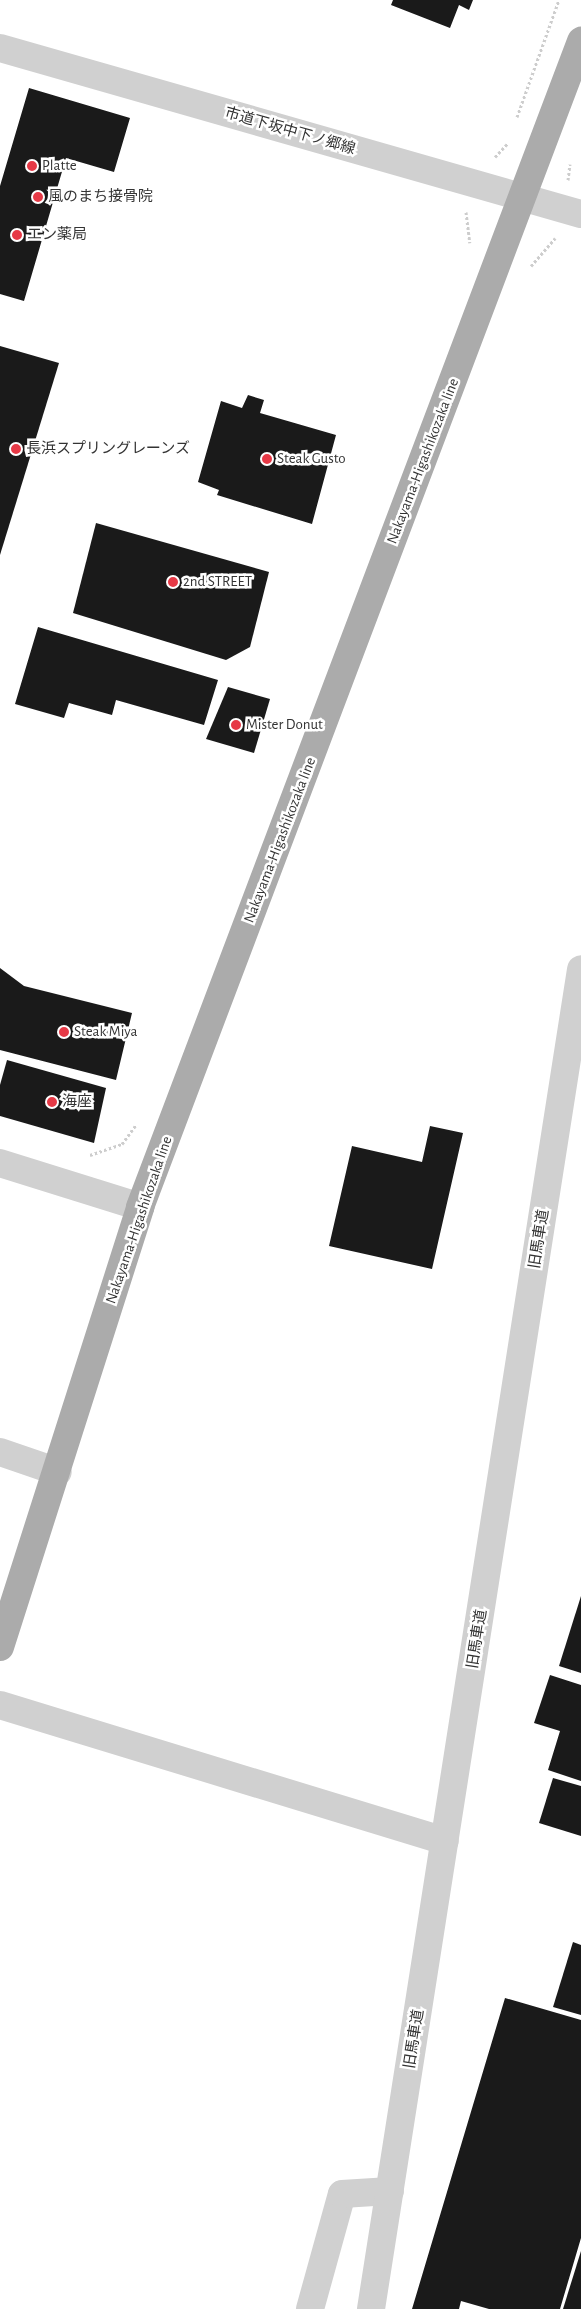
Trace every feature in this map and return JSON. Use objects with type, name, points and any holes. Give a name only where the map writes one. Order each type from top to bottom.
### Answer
[{"type":"main road","name":"Nakayama-Higashikozaka line","points":[[0,1647],[58,1472],[140,1207],[581,41]]},
{"type":"street","name":"市道下坂中下ノ郷線","points":[[0,48],[581,214]]},
{"type":"street","name":"旧馬車道","points":[[371,2309],[446,1841],[581,969]]},
{"type":"street","points":[[0,1163],[140,1207]]},
{"type":"street","points":[[0,1452],[58,1472]]},
{"type":"street","points":[[0,1705],[446,1841]]},
{"type":"street","points":[[310,2309],[342,2194],[390,2191]]},
{"type":"path","points":[[568,191],[572,158]]},
{"type":"path","points":[[531,266],[558,234]]},
{"type":"building","points":[[393,0],[473,0],[469,10],[459,5],[450,28],[391,5]]},
{"type":"building","points":[[29,88],[130,118],[114,172],[66,158],[24,301],[0,294],[0,186]]},
{"type":"building","name":"長浜スプリングレーンズ","points":[[0,346],[59,363],[0,555]]},
{"type":"building","name":"Steak Gusto","points":[[248,395],[264,400],[260,413],[336,435],[312,524],[217,495],[219,490],[198,482],[221,401],[242,408]]},
{"type":"building","name":"2nd STREET","points":[[96,523],[269,572],[250,647],[226,660],[73,613]]},
{"type":"building","points":[[38,627],[218,680],[204,725],[116,700],[112,715],[69,703],[64,718],[15,704]]},
{"type":"building","name":"Mister Donut","points":[[228,687],[270,699],[254,753],[206,739]]},
{"type":"building","name":"Steak Miya","points":[[0,968],[24,986],[132,1013],[116,1080],[0,1050]]},
{"type":"building","name":"海座","points":[[7,1060],[106,1088],[94,1143],[0,1116],[0,1085]]},
{"type":"building","points":[[430,1126],[463,1133],[432,1269],[329,1246],[352,1146],[422,1162]]},
{"type":"building","points":[[581,1596],[581,1673],[559,1666]]},
{"type":"building","points":[[550,1675],[581,1685],[581,1781],[548,1770],[560,1731],[534,1723]]},
{"type":"building","points":[[553,1778],[581,1786],[581,1836],[539,1823]]},
{"type":"building","points":[[573,1942],[581,1945],[581,2015],[553,2007]]},
{"type":"building","points":[[505,1998],[581,2020],[581,2238],[560,2309],[489,2309],[461,2301],[459,2309],[412,2309]]},
{"type":"building","points":[[581,2251],[581,2309],[563,2309]]},
{"type":"place","name":"Platte","points":[[32,166]]},
{"type":"place","name":"風のまち接骨院","points":[[38,197]]},
{"type":"place","name":"エン薬局","points":[[17,235]]},
{"type":"place","name":"長浜スプリングレーンズ","points":[[16,449]]},
{"type":"place","name":"Steak Gusto","points":[[267,459]]},
{"type":"place","name":"2nd STREET","points":[[173,582]]},
{"type":"place","name":"Mister Donut","points":[[236,725]]},
{"type":"place","name":"Steak Miya","points":[[64,1032]]},
{"type":"place","name":"海座","points":[[52,1102]]}]
